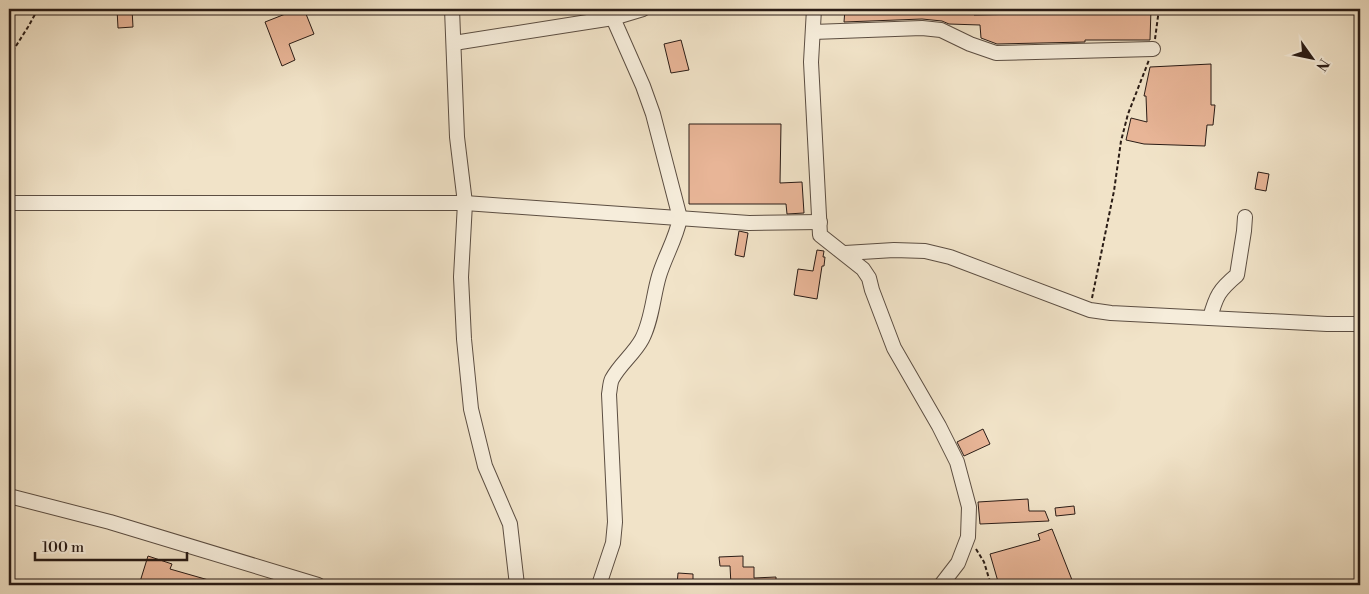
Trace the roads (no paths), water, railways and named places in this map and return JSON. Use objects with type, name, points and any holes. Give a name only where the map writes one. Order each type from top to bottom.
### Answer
[{"type":"street","points":[[452,9],[457,137],[465,203],[461,278],[464,340],[471,409],[485,466],[510,524],[517,585]]},
{"type":"street","points":[[454,44],[613,13],[643,9]]},
{"type":"street","points":[[814,9],[811,62],[820,235],[845,253],[863,269],[869,278],[894,348],[939,426],[957,462],[969,507],[968,537],[958,563],[941,585]]},
{"type":"street","points":[[599,585],[613,543],[615,522],[609,394],[611,380],[622,365],[631,357],[643,338],[659,275],[678,231],[680,218],[653,114],[613,13]]},
{"type":"street","points":[[813,32],[922,28],[941,30],[970,44],[996,53],[1153,49]]},
{"type":"street","points":[[9,203],[465,203],[748,223],[820,222]]},
{"type":"street","points":[[1210,318],[1215,301],[1223,287],[1237,276],[1245,217]]},
{"type":"street","points":[[845,253],[894,250],[924,251],[950,257],[1090,310],[1111,313],[1360,324]]},
{"type":"street","points":[[9,496],[110,522],[318,585]]}]
